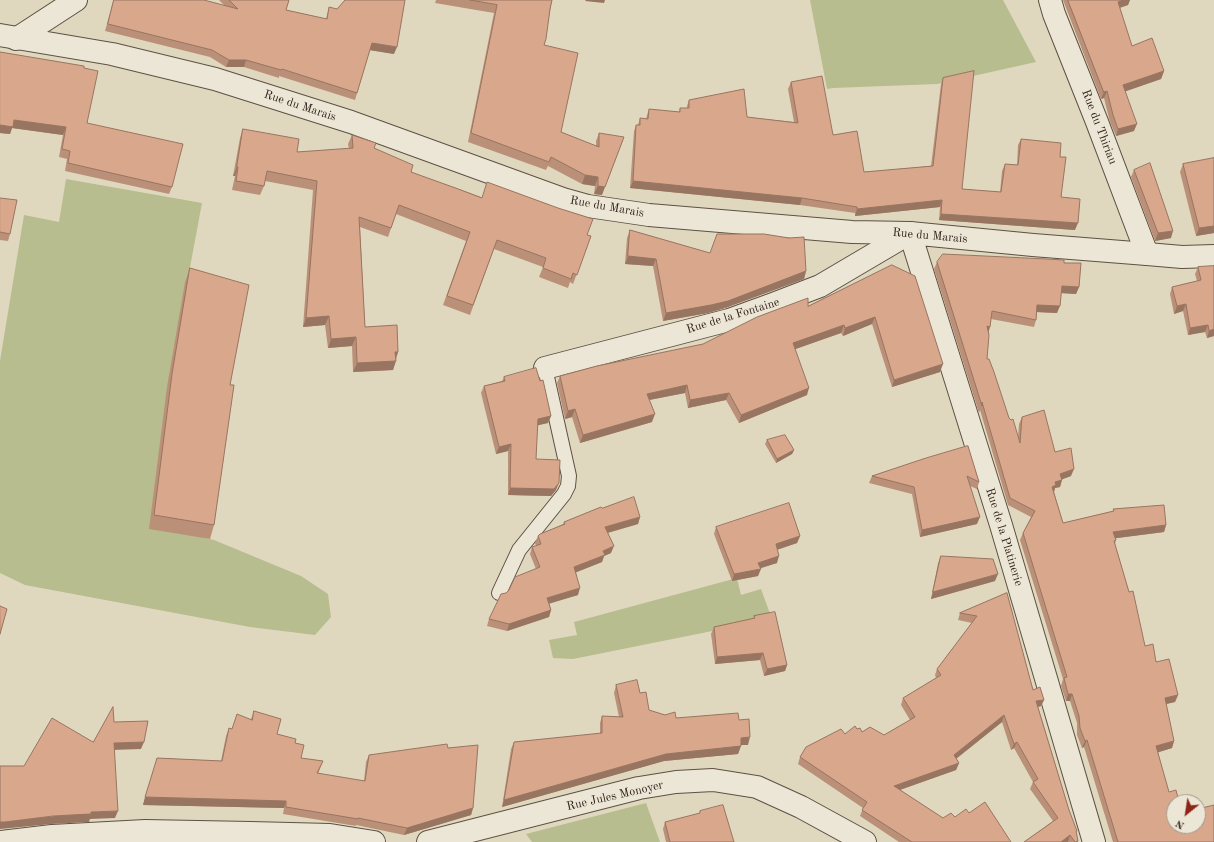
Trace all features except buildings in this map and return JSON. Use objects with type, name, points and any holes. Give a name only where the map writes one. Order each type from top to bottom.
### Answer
[{"type":"street","points":[[8,37],[76,0]]},
{"type":"street","name":"Rue du Thiriau","points":[[1050,0],[1054,14],[1147,254]]},
{"type":"street","name":"Rue du Marais","points":[[8,37],[112,54],[215,79],[329,115],[556,197],[588,206],[649,215],[823,230],[910,233],[1033,246],[1182,257],[1214,256]]},
{"type":"street","name":"Rue de la Fontaine","points":[[544,368],[728,320],[773,304],[820,286],[910,233]]},
{"type":"street","name":"Rue de la Platinerie","points":[[910,233],[1001,524],[1094,842]]},
{"type":"street","name":"Rue Jules Monoyer","points":[[428,842],[639,788],[676,782],[713,780],[757,787],[801,807],[865,842]]},
{"type":"street","points":[[1,842],[52,836],[145,832],[330,835],[374,842]]},
{"type":"lane","points":[[499,593],[519,550],[564,494],[568,486],[570,476],[544,368]]},
{"type":"green space","points":[[810,0],[1003,0],[1036,62],[937,84],[827,89]]},
{"type":"green space","points":[[66,179],[202,203],[188,278],[154,526],[214,540],[301,576],[328,594],[331,617],[315,635],[250,627],[25,585],[0,573],[0,361],[24,215],[59,222]]},
{"type":"green space","points":[[737,578],[741,595],[761,589],[772,619],[573,659],[553,658],[549,640],[577,635],[574,622]]},
{"type":"green space","points":[[646,803],[660,842],[532,842],[526,834]]}]
